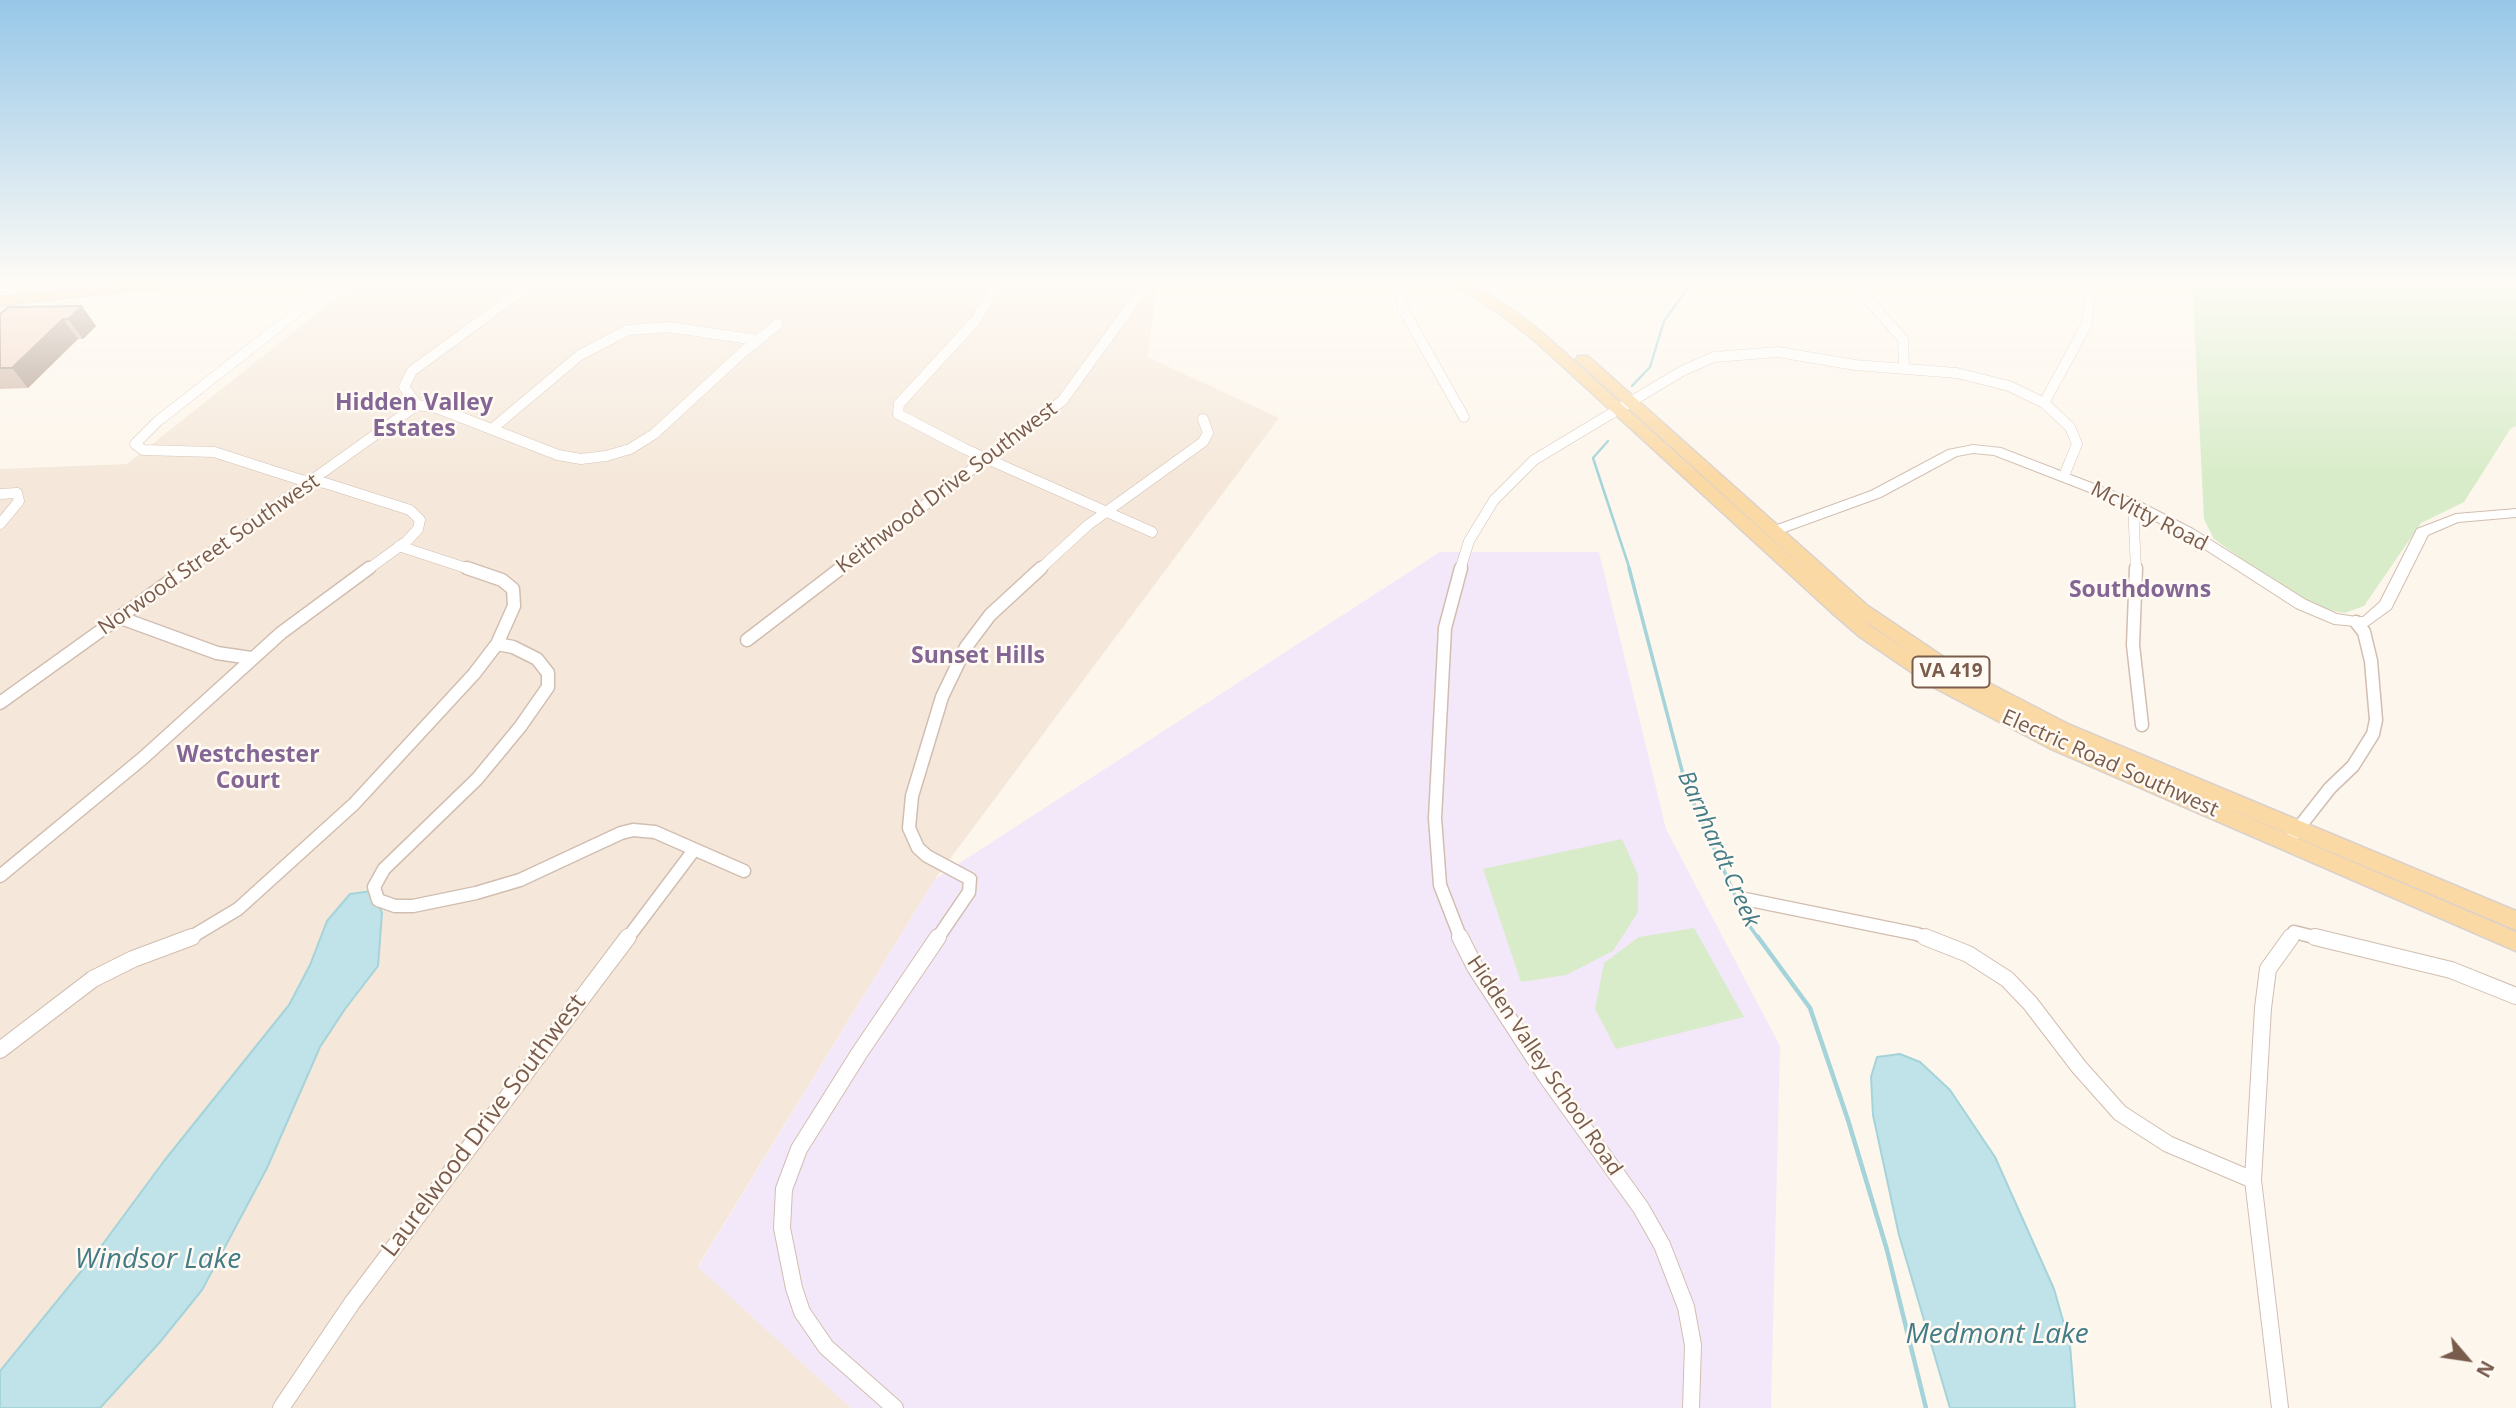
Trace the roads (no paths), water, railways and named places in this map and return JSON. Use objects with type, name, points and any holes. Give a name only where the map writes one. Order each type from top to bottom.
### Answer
[{"type":"main road","name":"Electric Road Southwest","points":[[1550,346],[1625,405],[1883,626],[1982,690],[2516,942]]},
{"type":"main road","name":"Electric Road Southwest","points":[[1566,346],[1837,608],[1908,662],[2011,722],[2292,836],[2516,921]]},
{"type":"street","points":[[0,876],[152,750],[251,658],[399,546],[421,523],[417,514],[365,495],[214,452],[143,450],[135,444],[158,421],[254,346]]},
{"type":"street","points":[[446,346],[412,371],[404,387],[417,405],[437,408],[569,458],[593,458],[620,453],[653,435],[751,346]]},
{"type":"street","points":[[492,429],[580,355],[596,346]]},
{"type":"street","points":[[953,346],[897,408],[898,414],[913,424],[1152,532]]},
{"type":"street","name":"Keithwood Drive Southwest","points":[[747,640],[1051,410],[1072,389],[1103,346]]},
{"type":"street","points":[[1424,346],[1464,417]]},
{"type":"street","points":[[1903,346],[1904,368]]},
{"type":"street","points":[[2044,403],[2075,346]]},
{"type":"street","name":"Hidden Valley School Road","points":[[1691,1408],[1693,1345],[1686,1307],[1662,1245],[1641,1208],[1546,1076],[1475,967],[1448,911],[1437,860],[1435,818],[1445,628],[1469,541],[1493,500],[1521,470],[1682,371],[1714,358],[1740,353],[1778,352],[1855,365],[1957,373],[2023,392],[2044,403],[2065,420],[2075,436],[2076,452],[2064,476]]},
{"type":"street","name":"Norwood Street Southwest","points":[[0,703],[417,405]]},
{"type":"street","points":[[895,1408],[816,1335],[803,1312],[794,1288],[782,1228],[784,1189],[795,1157],[813,1126],[969,891],[970,879],[927,856],[918,848],[909,828],[912,796],[942,696],[965,647],[990,615],[1106,511],[1203,442],[1208,433],[1203,419]]},
{"type":"street","name":"McVitty Road","points":[[1774,531],[1876,494],[1946,457],[1965,450],[1996,451],[2133,504],[2188,532],[2301,604],[2334,619],[2356,622]]},
{"type":"street","points":[[0,494],[16,493],[19,501],[0,524]]},
{"type":"street","points":[[2133,504],[2137,585],[2133,645],[2142,725]]},
{"type":"street","points":[[2356,622],[2366,622],[2386,605],[2422,532],[2456,518],[2516,513]]},
{"type":"street","points":[[0,1049],[93,979],[133,959],[198,935],[238,909],[354,804],[393,764],[497,644],[514,606],[515,597],[509,584],[399,546]]},
{"type":"street","points":[[121,618],[217,653],[251,658]]},
{"type":"street","points":[[2292,836],[2330,788],[2353,766],[2373,734],[2376,720],[2371,661],[2364,632],[2356,622]]},
{"type":"street","points":[[497,644],[519,650],[537,659],[548,673],[548,687],[528,717],[477,779],[384,869],[374,887],[378,900],[395,906],[413,906],[476,893],[520,880],[621,833],[633,830],[655,832],[744,871]]},
{"type":"street","name":"Laurelwood Drive Southwest","points":[[281,1408],[352,1303],[694,850]]},
{"type":"street","points":[[1745,899],[1917,934],[1968,954],[2007,979],[2079,1067],[2120,1112],[2168,1143],[2253,1180]]},
{"type":"street","points":[[2280,1408],[2253,1180],[2263,1008],[2268,969],[2273,958],[2288,944],[2294,932],[2451,970],[2516,996]]},
{"type":"water","name":"Windsor Lake","points":[[372,891],[382,913],[378,966],[320,1047],[267,1168],[202,1290],[160,1342],[100,1408],[0,1408],[0,1371],[97,1252],[164,1161],[289,1005],[310,965],[327,921],[350,894]]},
{"type":"water","name":"Medmont Lake","points":[[1900,1054],[1920,1062],[1950,1090],[1995,1157],[2054,1289],[2070,1345],[2075,1408],[1950,1408],[1899,1235],[1873,1115],[1871,1077],[1877,1057]]},
{"type":"waterway","name":"Barnhardt Creek","points":[[1632,386],[1650,367],[1656,346]]},
{"type":"waterway","name":"Barnhardt Creek","points":[[1608,441],[1593,458],[1630,570]]},
{"type":"waterway","name":"Barnhardt Creek","points":[[1629,568],[1686,786],[1748,924],[1759,939]]},
{"type":"waterway","name":"Barnhardt Creek","points":[[1758,937],[1810,1008],[1848,1120],[1887,1250],[1926,1408]]},
{"type":"district","name":"Hidden Valley Estates","points":[[414,416]]},
{"type":"district","name":"Southdowns","points":[[2140,590]]},
{"type":"district","name":"Sunset Hills","points":[[978,656]]},
{"type":"district","name":"Westchester Court","points":[[248,768]]}]
